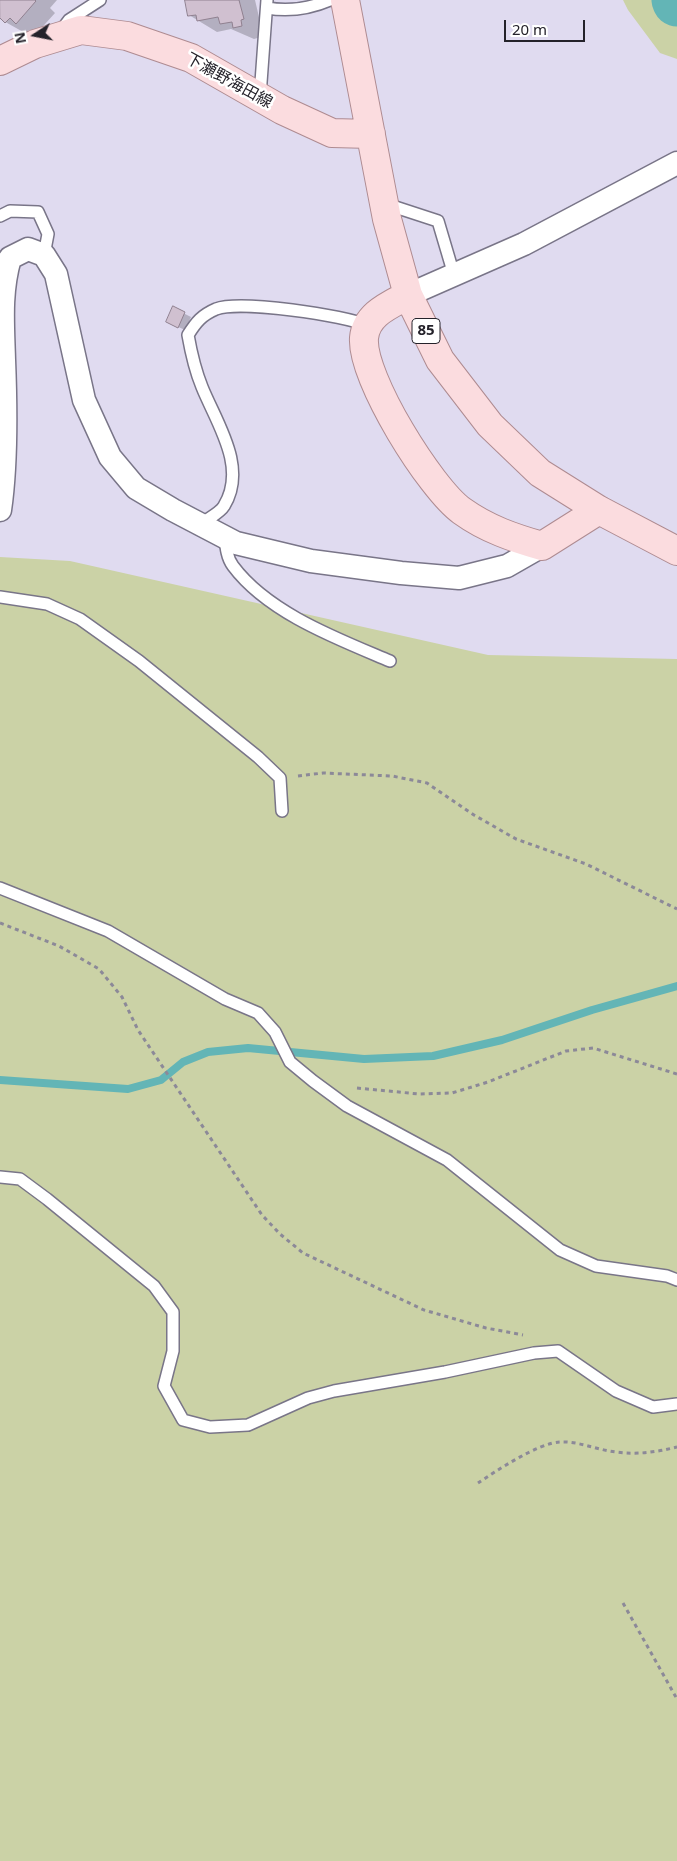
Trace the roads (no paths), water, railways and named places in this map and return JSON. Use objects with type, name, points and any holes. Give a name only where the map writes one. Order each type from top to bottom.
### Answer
[{"type":"main road","name":"85","points":[[345,0],[384,203],[408,295],[440,360],[490,425],[540,472],[599,510],[677,551]]},
{"type":"main road","name":"下瀬野海田線","points":[[0,61],[35,44],[81,30],[127,36],[191,58],[282,110],[332,133],[371,134]]},
{"type":"main road","name":"85","points":[[369,326],[374,315],[408,295]]},
{"type":"main road","points":[[369,326],[364,338],[371,371],[399,430],[434,483],[462,511],[500,533],[542,546],[599,510]]},
{"type":"street","points":[[408,295],[524,244],[677,164]]},
{"type":"street","points":[[0,510],[3,488],[4,361],[2,277],[10,258],[28,249],[44,255],[56,274],[84,400],[110,457],[136,488],[200,525],[236,543],[311,561],[401,574],[459,578],[507,566],[542,546]]},
{"type":"lane","points":[[56,38],[81,6],[100,0]]},
{"type":"lane","points":[[260,98],[267,4],[287,11],[298,10],[330,0]]},
{"type":"lane","points":[[384,203],[438,222],[454,275]]},
{"type":"lane","points":[[0,216],[10,211],[38,212],[48,234],[44,255]]},
{"type":"lane","points":[[200,525],[224,507],[231,487],[232,460],[223,434],[201,385],[191,354],[188,335],[199,318],[218,308],[245,307],[320,313],[352,319],[369,326]]},
{"type":"lane","points":[[225,537],[227,554],[233,566],[257,590],[299,620],[390,662]]},
{"type":"lane","points":[[0,597],[48,604],[80,620],[138,661],[258,757],[280,778],[282,811]]},
{"type":"lane","points":[[0,888],[108,931],[225,998],[258,1013],[275,1032],[290,1062],[326,1091],[347,1106],[447,1160],[560,1250],[596,1266],[667,1276],[677,1280]]},
{"type":"lane","points":[[0,1177],[20,1179],[154,1286],[173,1312],[173,1350],[164,1386],[183,1420],[210,1427],[248,1425],[308,1398],[334,1391],[445,1372],[534,1353],[558,1351],[616,1392],[652,1407],[677,1404]]},
{"type":"waterway","points":[[0,1080],[128,1089],[161,1080],[183,1062],[208,1052],[248,1048],[364,1059],[433,1056],[502,1040],[592,1010],[677,986]]}]
